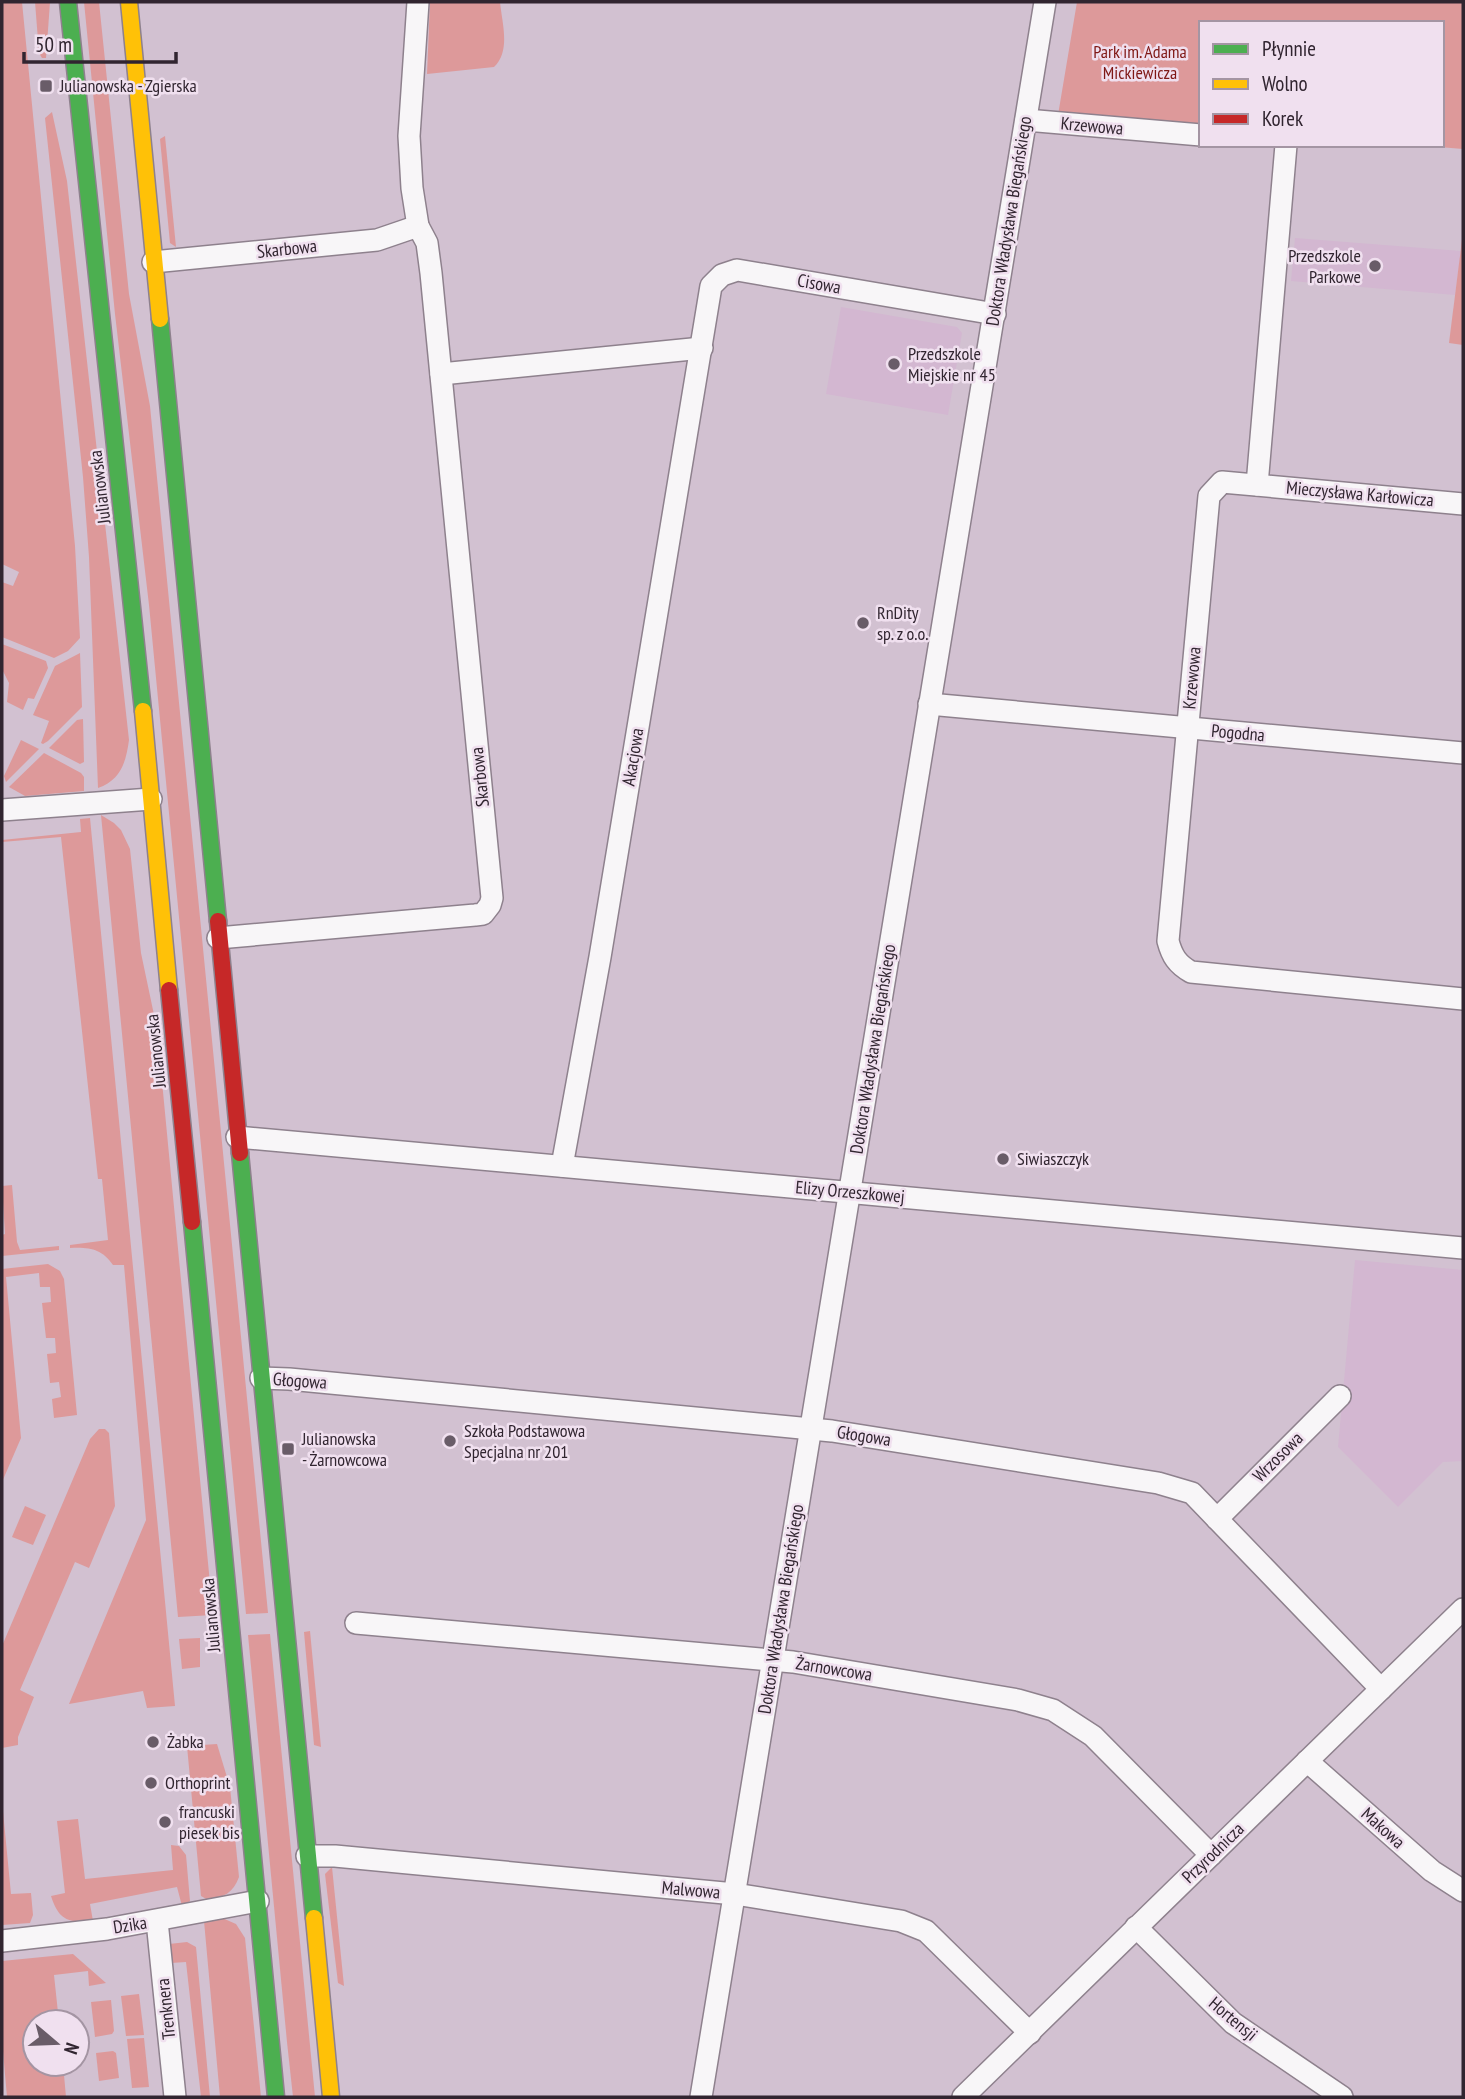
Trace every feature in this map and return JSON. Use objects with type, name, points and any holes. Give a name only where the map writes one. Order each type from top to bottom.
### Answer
[{"type":"main road","name":"Julianowska","points":[[68,2],[151,799],[276,2097]]},
{"type":"main road","points":[[128,2],[331,2097]]},
{"type":"street","name":"Skarbowa","points":[[218,938],[483,914],[492,898],[427,243],[418,226],[412,188],[409,136],[418,2]]},
{"type":"street","name":"Doktora Władysława Biegańskiego","points":[[701,2097],[1045,2]]},
{"type":"street","name":"Krzewowa","points":[[1026,120],[1199,135]]},
{"type":"street","points":[[1257,485],[1286,147]]},
{"type":"street","name":"Skarbowa","points":[[153,262],[377,240],[418,226]]},
{"type":"street","name":"Cisowa","points":[[702,348],[711,286],[722,275],[737,270],[995,314]]},
{"type":"street","points":[[441,374],[702,348]]},
{"type":"street","name":"Akacjowa","points":[[562,1166],[602,947],[702,348]]},
{"type":"street","name":"Krzewowa","points":[[1257,485],[1222,482],[1209,496],[1168,941],[1171,953],[1178,965],[1191,972],[1463,999]]},
{"type":"street","name":"Mieczysława Karłowicza","points":[[1257,485],[1463,504]]},
{"type":"street","name":"Pogodna","points":[[929,704],[1463,753]]},
{"type":"street","points":[[2,810],[151,799]]},
{"type":"street","name":"Elizy Orzeszkowej","points":[[237,1137],[1463,1248]]},
{"type":"street","name":"Głogowa","points":[[261,1378],[832,1431],[1158,1483],[1192,1493],[1381,1689]]},
{"type":"street","name":"Wrzosowa","points":[[1217,1519],[1340,1396]]},
{"type":"street","name":"Przyrodnicza","points":[[963,2097],[1463,1609]]},
{"type":"street","name":"Żarnowcowa","points":[[356,1623],[793,1662],[1018,1700],[1052,1710],[1093,1736],[1211,1855]]},
{"type":"street","name":"Makowa","points":[[1307,1760],[1432,1871],[1463,1891]]},
{"type":"street","name":"Malwowa","points":[[307,1856],[335,1856],[735,1894],[901,1921],[919,1926],[933,1937],[1030,2033]]},
{"type":"street","name":"Dzika","points":[[2,1941],[107,1929],[258,1901]]},
{"type":"street","name":"Trenknera","points":[[157,1921],[175,2097]]},
{"type":"street","name":"Hortensji","points":[[1136,1927],[1233,2023],[1342,2097]]},
{"type":"shaded area","name":"Przedszkole Parkowe","points":[[1295,238],[1461,251],[1455,295],[1291,281]]},
{"type":"shaded area","name":"Przedszkole Miejskie nr 45","points":[[841,307],[957,327],[962,333],[948,415],[826,394]]},
{"type":"shaded area","points":[[1355,1260],[1463,1270],[1463,1461],[1443,1462],[1398,1507],[1338,1447]]},
{"type":"green space","points":[[2,2],[22,2],[75,546],[80,638],[68,651],[54,658],[2,637],[2,582],[13,586],[19,572],[2,564]]},
{"type":"green space","points":[[35,2],[50,2],[46,58],[42,58],[39,53]]},
{"type":"green space","points":[[84,2],[99,2],[129,294],[150,406],[268,1613],[246,1614],[149,605],[115,314]]},
{"type":"green space","points":[[430,2],[500,2],[504,45],[494,67],[427,74]]},
{"type":"green space","name":"Park im. Adama Mickiewicza","points":[[1077,2],[1463,2],[1463,149],[1439,147],[1444,147],[1444,21],[1199,21],[1199,127],[1058,115]]},
{"type":"green space","points":[[52,112],[67,181],[129,740],[121,769],[106,785],[98,788],[89,557],[83,477],[45,118]]},
{"type":"green space","points":[[165,136],[176,247],[170,243],[160,139]]},
{"type":"green space","points":[[1463,232],[1463,345],[1449,343]]},
{"type":"green space","points":[[2,644],[46,661],[48,668],[34,699],[28,698],[23,710],[7,702],[9,683],[2,669]]},
{"type":"green space","points":[[80,653],[82,707],[43,744],[41,743],[49,721],[33,715],[55,666]]},
{"type":"green space","points":[[83,719],[84,762],[80,764],[49,748],[77,720]]},
{"type":"green space","points":[[21,740],[39,749],[6,782],[4,776]]},
{"type":"green space","points":[[44,753],[81,773],[84,777],[84,791],[25,796],[9,787]]},
{"type":"green space","points":[[101,815],[121,830],[130,849],[141,953],[157,1029],[213,1615],[178,1617]]},
{"type":"green space","points":[[90,818],[175,1706],[147,1708],[143,1691],[69,1704],[146,1520],[124,1265],[113,1265],[95,1250],[70,1248],[70,1245],[108,1240],[102,1179],[98,1179],[61,837],[2,840],[81,832],[80,819]]},
{"type":"green space","points":[[12,1185],[20,1250],[59,1246],[59,1250],[2,1256],[2,1235],[5,1234],[2,1186]]},
{"type":"green space","points":[[48,1264],[60,1271],[64,1279],[77,1415],[54,1418],[52,1399],[61,1397],[59,1382],[50,1383],[47,1354],[56,1353],[55,1338],[46,1338],[42,1303],[51,1302],[50,1287],[40,1287],[39,1273],[6,1277],[21,1438],[2,1482],[2,1269]]},
{"type":"green space","points":[[99,1429],[105,1429],[109,1433],[115,1506],[89,1568],[75,1562],[20,1690],[34,1697],[18,1737],[18,1745],[2,1748],[2,1646],[90,1439]]},
{"type":"green space","points":[[25,1506],[46,1515],[33,1545],[12,1537]]},
{"type":"green space","points":[[310,1631],[321,1747],[314,1745],[304,1632]]},
{"type":"green space","points":[[270,1634],[315,2097],[293,2097],[287,2042],[248,1635]]},
{"type":"green space","points":[[200,1638],[200,1667],[182,1669],[179,1639]]},
{"type":"green space","points":[[217,1744],[230,1787],[239,1877],[227,1893],[208,1900],[201,1896],[187,1746]]},
{"type":"green space","points":[[2,1801],[11,1894],[31,1893],[33,1915],[30,1923],[2,1925]]},
{"type":"green space","points":[[78,1819],[85,1879],[173,1870],[171,1845],[179,1846],[186,1855],[190,1901],[182,1906],[177,1887],[90,1904],[93,1921],[66,1919],[58,1911],[51,1896],[65,1893],[57,1821]]},
{"type":"green space","points":[[332,1867],[344,1986],[338,1983],[325,1874]]},
{"type":"green space","points":[[220,1917],[236,1924],[245,1938],[261,2097],[220,2097],[204,1921]]},
{"type":"green space","points":[[187,1942],[196,1947],[210,2097],[201,2097],[186,1962],[171,1963],[169,1944]]},
{"type":"green space","points":[[73,1954],[106,1983],[89,1986],[88,1971],[54,1975],[58,2008],[21,2008],[21,2078],[64,2078],[66,2097],[7,2097],[2,2040],[2,1961]]},
{"type":"green space","points":[[139,1994],[144,2035],[126,2036],[121,1996]]},
{"type":"green space","points":[[111,2000],[114,2031],[112,2034],[95,2037],[91,2002]]},
{"type":"green space","points":[[144,2038],[149,2087],[132,2088],[127,2039]]},
{"type":"green space","points":[[96,2053],[116,2053],[119,2078],[99,2081]]},
{"type":"traffic: fast","points":[[68,2],[143,711]]},
{"type":"traffic: fast","points":[[160,319],[218,921]]},
{"type":"traffic: fast","points":[[240,1153],[314,1918]]},
{"type":"traffic: fast","points":[[192,1222],[276,2097]]},
{"type":"traffic: slow","points":[[129,2],[160,319]]},
{"type":"traffic: slow","points":[[143,711],[169,990]]},
{"type":"traffic: slow","points":[[314,1918],[331,2097]]},
{"type":"traffic: jam","points":[[218,921],[240,1153]]},
{"type":"traffic: jam","points":[[169,990],[192,1222]]},
{"type":"place","name":"Julianowska - Zgierska","points":[[46,86]]},
{"type":"place","name":"Przedszkole Parkowe","points":[[1375,266]]},
{"type":"place","name":"Przedszkole Miejskie nr 45","points":[[894,364]]},
{"type":"place","name":"RnDity sp. z o.o.","points":[[863,623]]},
{"type":"place","name":"Siwiaszczyk","points":[[1003,1159]]},
{"type":"place","name":"Szkoła Podstawowa Specjalna nr 201","points":[[450,1441]]},
{"type":"place","name":"Julianowska - Żarnowcowa","points":[[288,1449]]},
{"type":"place","name":"Żabka","points":[[153,1742]]},
{"type":"place","name":"Orthoprint","points":[[151,1783]]},
{"type":"place","name":"francuski piesek bis","points":[[165,1822]]}]
